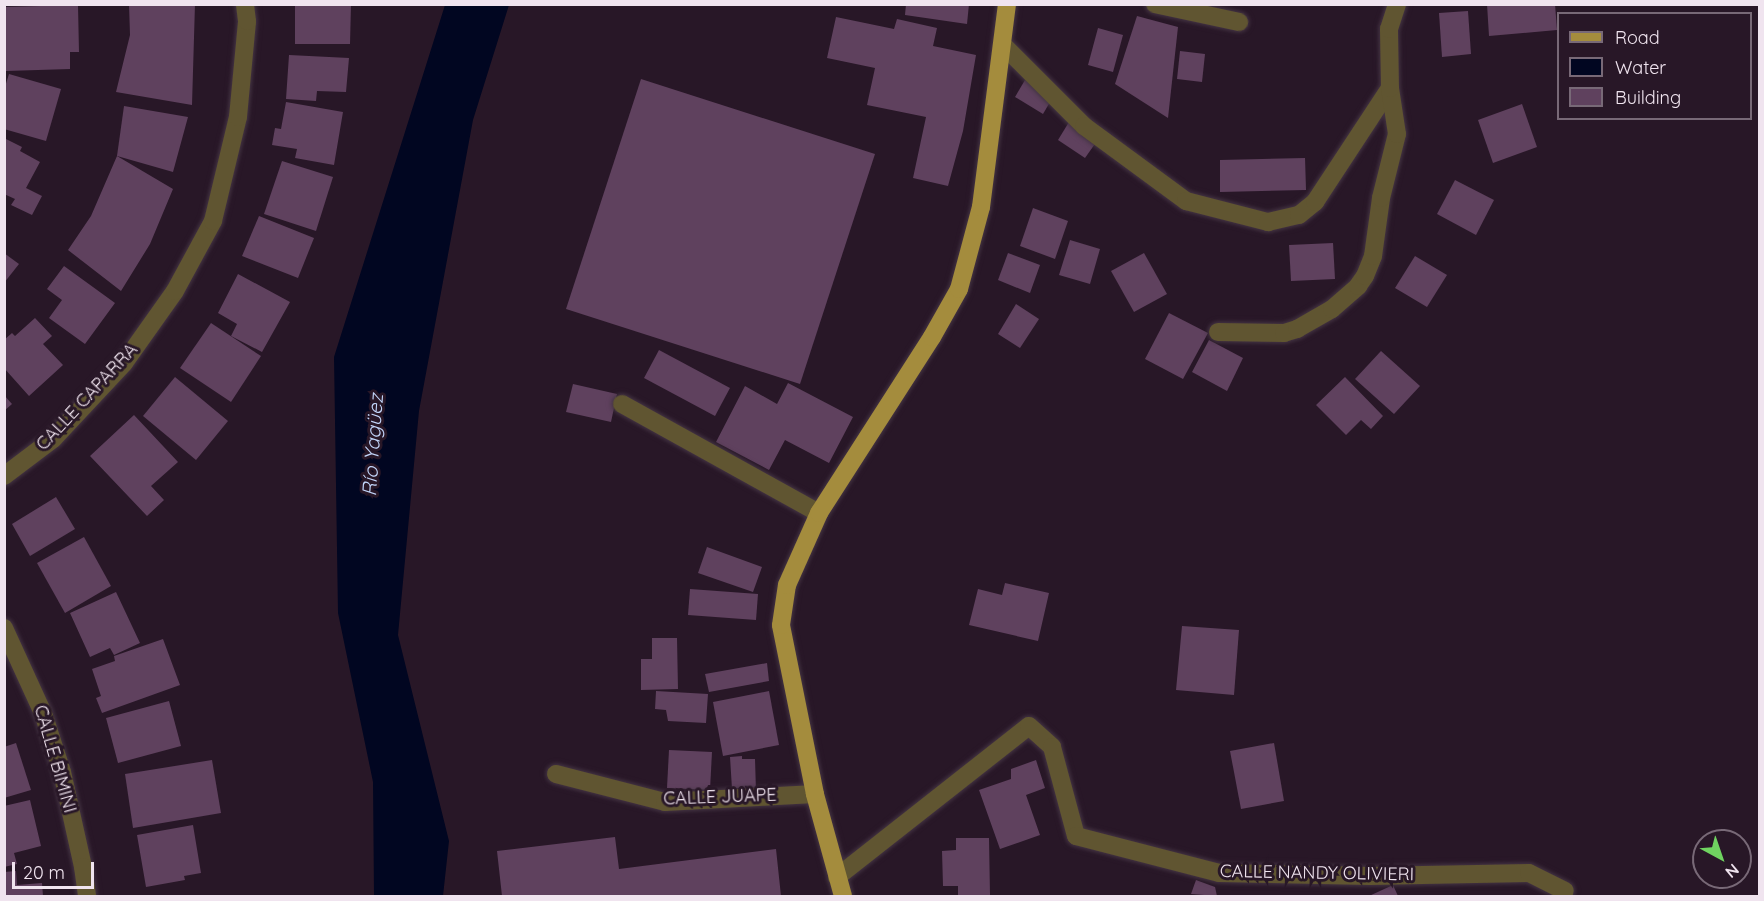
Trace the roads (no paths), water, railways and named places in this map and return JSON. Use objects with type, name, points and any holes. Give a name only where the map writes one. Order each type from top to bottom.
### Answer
[{"type":"main road","points":[[843,897],[815,794],[781,625],[787,585],[819,513],[932,337],[959,289],[981,207],[1004,45],[1007,4]]},
{"type":"street","name":"CALLE CAPARRA","points":[[4,477],[53,439],[124,363],[175,291],[213,221],[238,117],[247,21],[245,4]]},
{"type":"street","points":[[1155,4],[1239,22]]},
{"type":"street","points":[[1218,332],[1284,333],[1297,329],[1332,309],[1358,286],[1373,256],[1381,198],[1397,134],[1390,88],[1389,28],[1397,4]]},
{"type":"street","points":[[1004,45],[1084,126],[1186,201],[1268,222],[1299,215],[1315,202],[1390,88]]},
{"type":"street","points":[[622,404],[819,513]]},
{"type":"street","name":"CALLE BIMINI","points":[[4,628],[43,713],[62,772],[83,867],[87,897]]},
{"type":"street","name":"CALLE NANDY OLIVIERI","points":[[837,877],[1029,726],[1052,747],[1076,836],[1219,873],[1370,876],[1529,873],[1565,891]]},
{"type":"street","name":"CALLE JUAPE","points":[[555,774],[665,802],[815,794]]},
{"type":"water","name":"Río Yagüez","points":[[445,5],[509,5],[473,120],[419,411],[398,635],[449,841],[443,896],[374,896],[373,782],[338,613],[334,357]]}]
